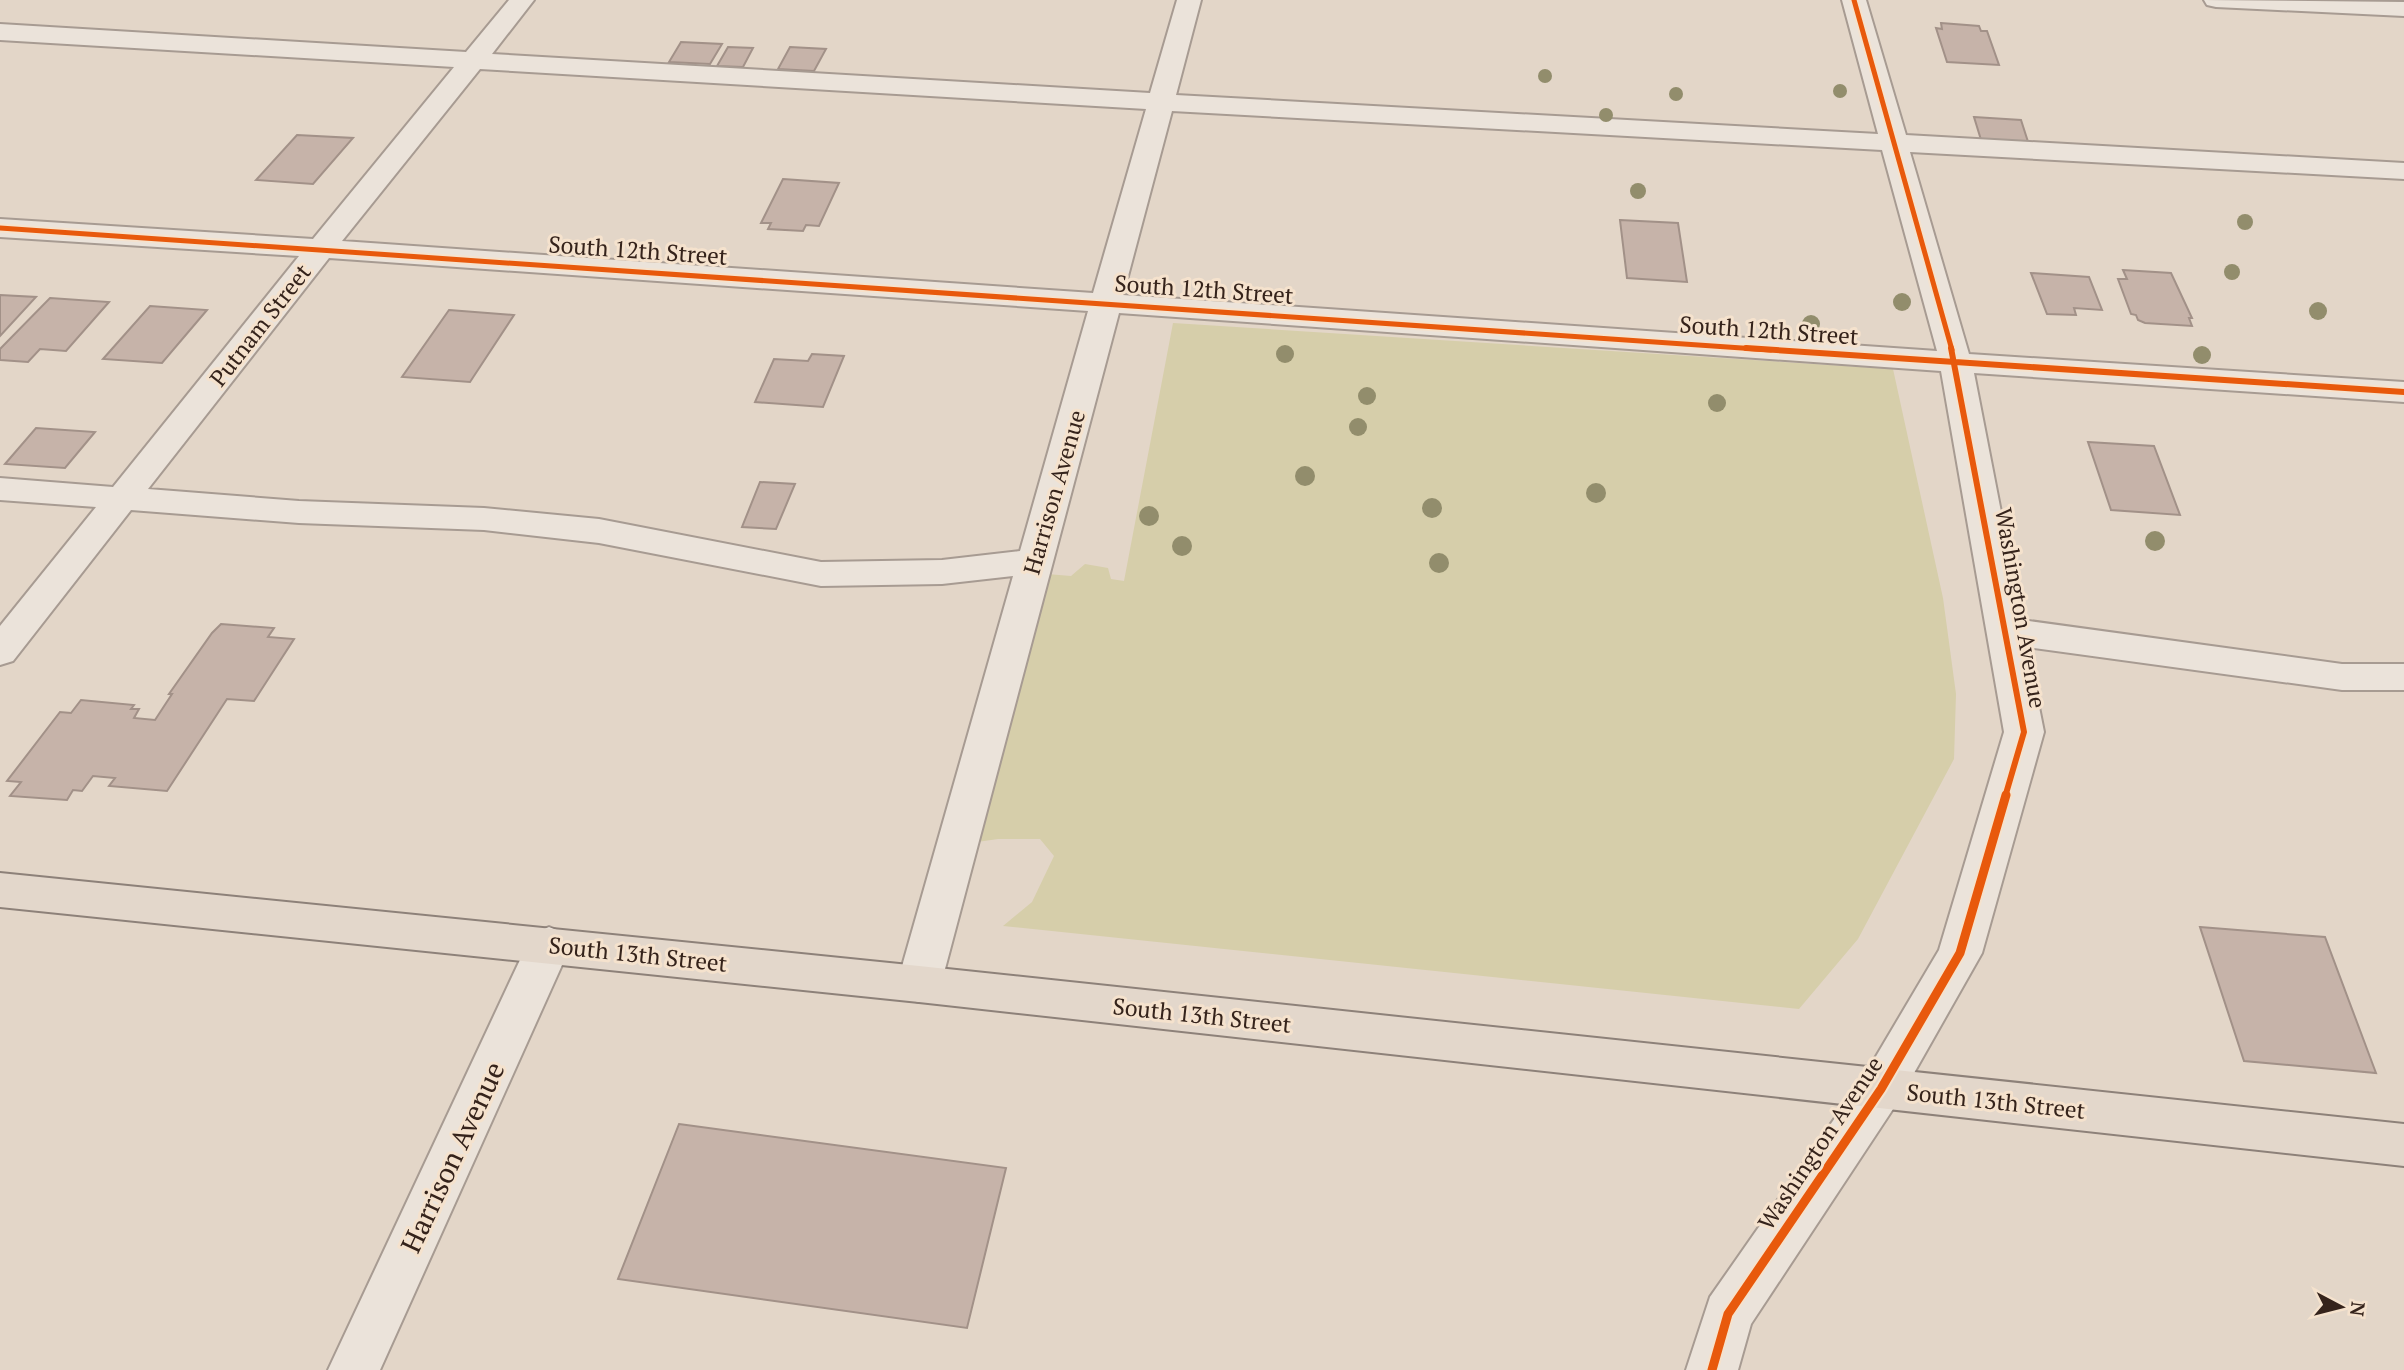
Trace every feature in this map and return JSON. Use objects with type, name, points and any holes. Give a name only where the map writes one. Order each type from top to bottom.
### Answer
[{"type":"main road","name":"South 13th Street","points":[[0,890],[919,984],[2404,1145]]},
{"type":"street","name":"Putnam Street","points":[[0,652],[522,0]]},
{"type":"street","name":"Harrison Avenue","points":[[919,984],[1189,0]]},
{"type":"street","name":"Washington Avenue","points":[[1712,1370],[1728,1314],[1881,1089],[1960,953],[2024,732],[1956,363],[1854,0]]},
{"type":"street","points":[[2216,0],[2404,9]]},
{"type":"street","points":[[0,32],[1161,102],[2404,171]]},
{"type":"street","name":"South 12th Street","points":[[0,228],[1108,301],[2404,393]]},
{"type":"street","points":[[0,489],[299,512],[484,519],[586,530],[821,573],[942,572],[1035,561]]},
{"type":"street","points":[[2005,631],[2342,677],[2404,677]]},
{"type":"street","name":"Harrison Avenue","points":[[354,1370],[549,945]]},
{"type":"shaded area","points":[[1173,323],[1893,369],[1943,598],[1956,694],[1954,759],[1858,939],[1799,1009],[1003,926],[1032,902],[1054,856],[1040,839],[977,842],[1047,574],[1071,576],[1085,564],[1108,568],[1111,579],[1124,581]]},
{"type":"building","points":[[1941,23],[1979,26],[1981,31],[1987,31],[1999,65],[1947,62],[1936,28],[1942,29]]},
{"type":"building","points":[[681,42],[722,44],[710,64],[669,62]]},
{"type":"building","points":[[728,47],[753,48],[743,67],[717,66]]},
{"type":"building","points":[[790,47],[826,49],[814,71],[778,69]]},
{"type":"building","points":[[1974,117],[2021,120],[2029,145],[1982,143]]},
{"type":"building","points":[[297,135],[353,138],[313,184],[256,180]]},
{"type":"building","points":[[783,179],[839,183],[819,226],[806,225],[803,231],[768,229],[771,223],[761,223]]},
{"type":"building","points":[[1620,220],[1678,223],[1687,282],[1627,278]]},
{"type":"building","points":[[2123,270],[2171,273],[2192,318],[2189,318],[2192,326],[2145,323],[2138,320],[2136,315],[2131,314],[2118,279],[2127,279]]},
{"type":"building","points":[[2031,273],[2089,277],[2102,310],[2074,308],[2076,315],[2047,314]]},
{"type":"building","points":[[0,295],[36,297],[0,336]]},
{"type":"building","points":[[50,298],[109,302],[66,351],[40,349],[28,362],[0,360],[0,349]]},
{"type":"building","points":[[150,306],[207,310],[162,363],[103,359]]},
{"type":"building","points":[[449,310],[514,315],[470,382],[402,377]]},
{"type":"building","points":[[812,354],[844,356],[823,407],[755,402],[774,359],[808,361]]},
{"type":"building","points":[[36,428],[95,432],[65,468],[5,464]]},
{"type":"building","points":[[2088,442],[2154,446],[2180,515],[2111,510]]},
{"type":"building","points":[[760,482],[795,484],[776,529],[742,527]]},
{"type":"building","points":[[221,624],[274,628],[268,637],[294,639],[254,701],[227,699],[167,791],[109,786],[115,778],[93,776],[82,791],[73,790],[67,800],[10,796],[21,782],[7,781],[60,712],[71,713],[81,700],[134,705],[131,709],[139,709],[134,718],[155,720],[172,694],[169,694]]},
{"type":"building","points":[[2200,927],[2325,937],[2376,1073],[2244,1061]]},
{"type":"building","points":[[679,1124],[1006,1168],[967,1328],[618,1279]]},
{"type":"cycle path","points":[[1712,1370],[1728,1314],[1881,1089],[1960,953],[2024,732],[1956,364],[1854,0]]},
{"type":"cycle path","points":[[0,228],[2404,392]]}]
